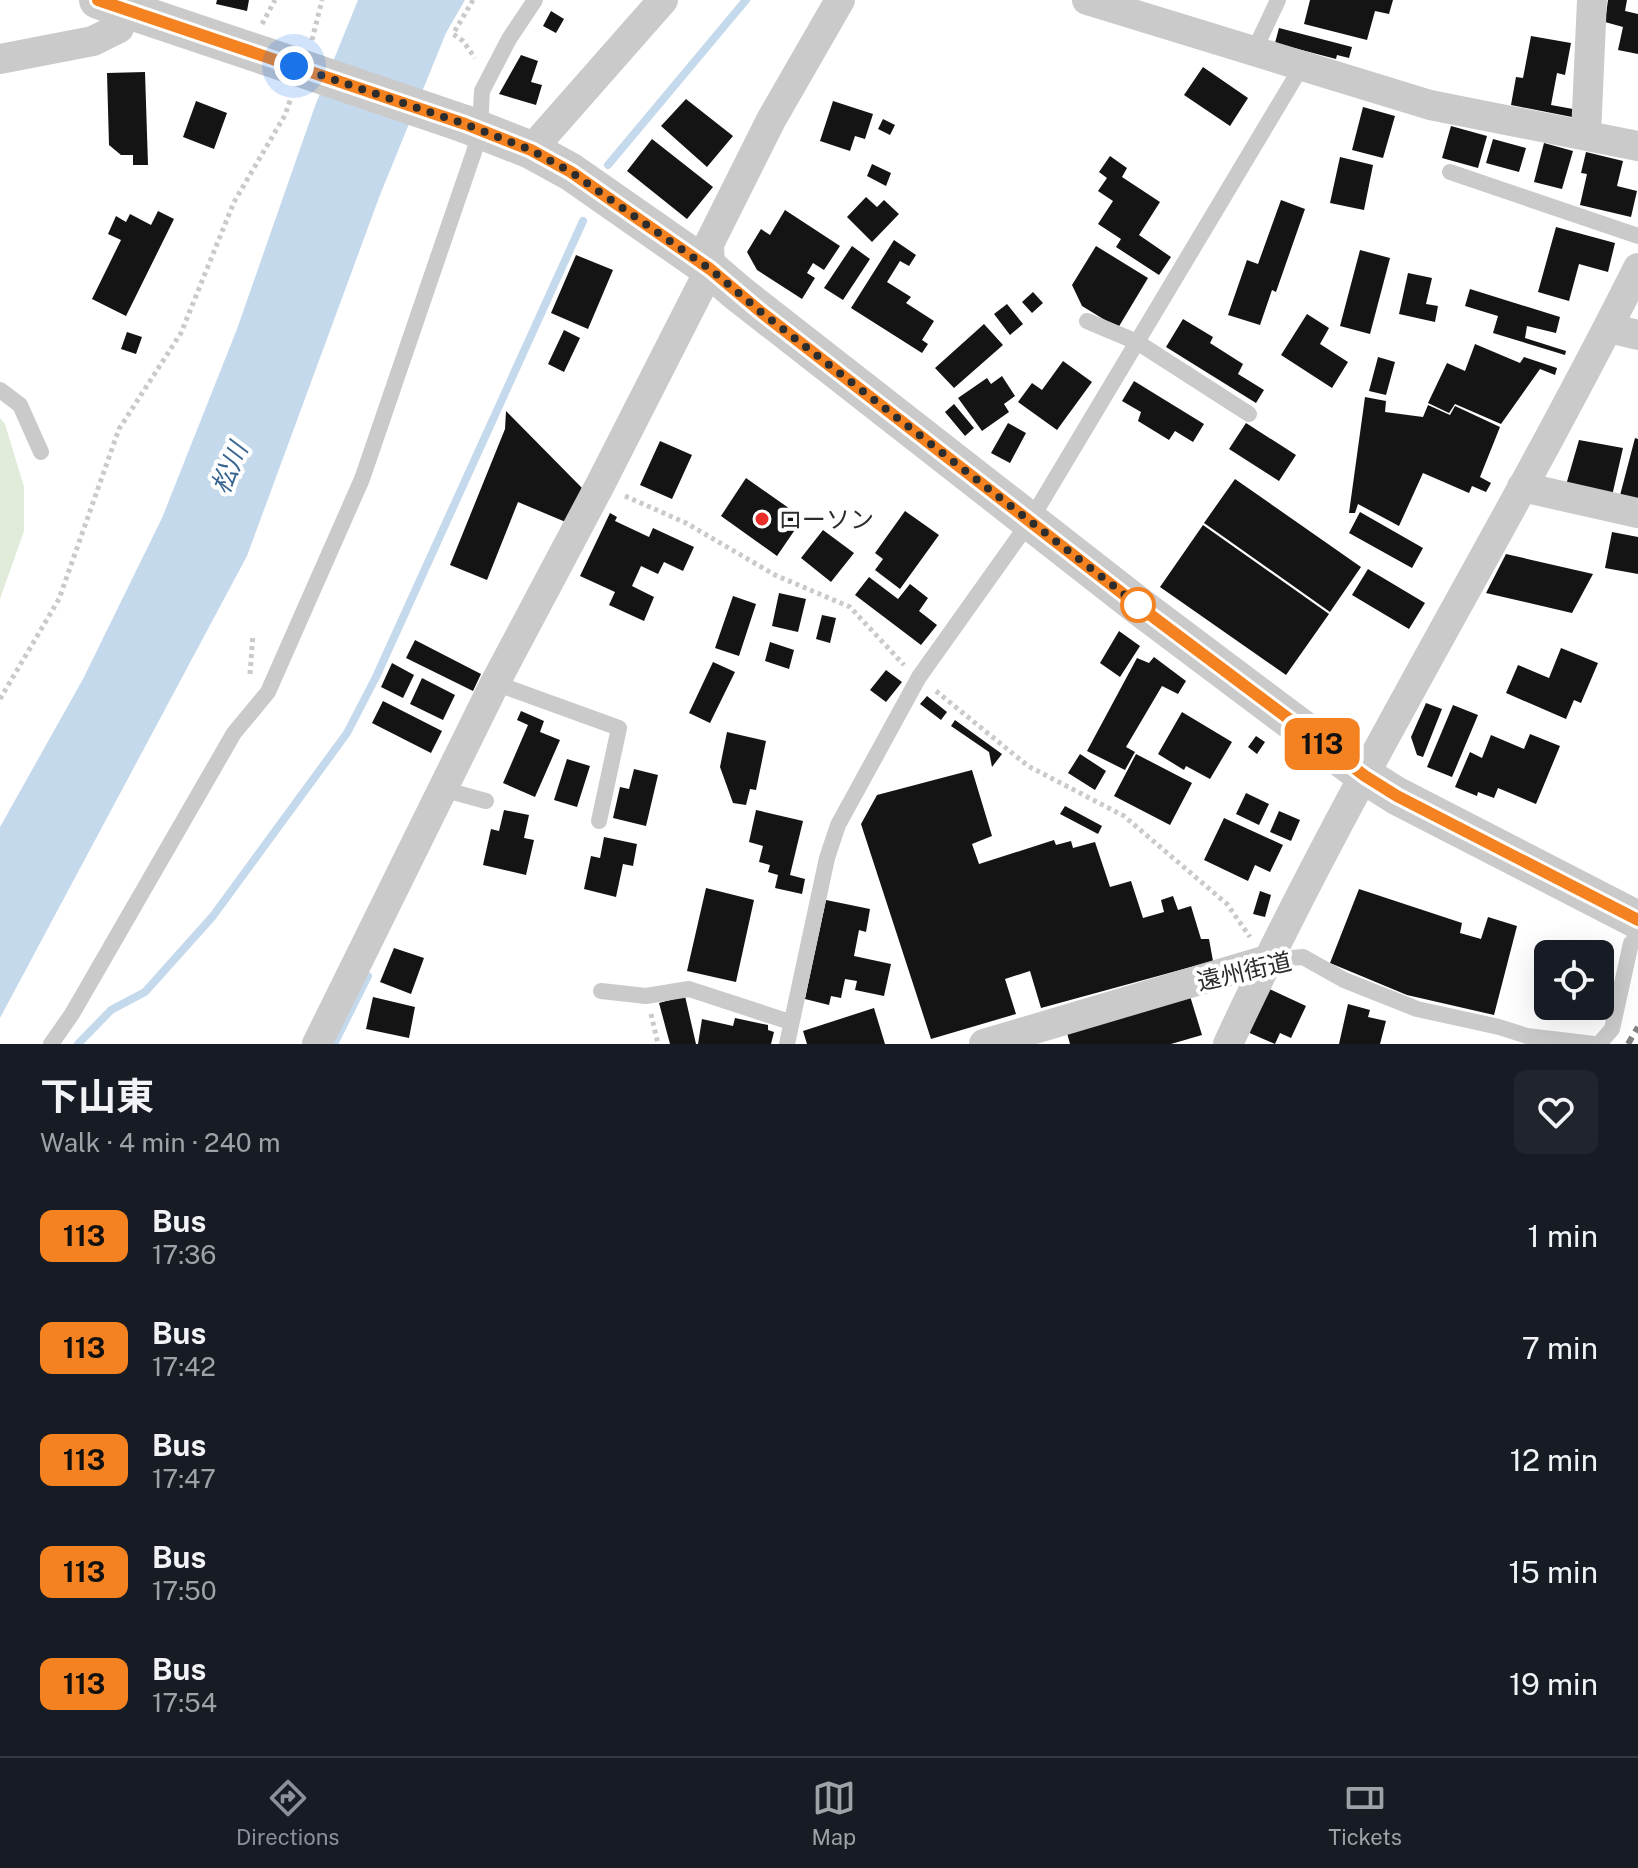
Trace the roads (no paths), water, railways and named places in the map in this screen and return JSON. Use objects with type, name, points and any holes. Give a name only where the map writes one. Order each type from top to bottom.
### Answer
[{"type":"street","points":[[531,150],[663,0]]},
{"type":"street","points":[[317,1044],[495,683],[710,269],[709,244],[771,120],[840,0]]},
{"type":"street","points":[[1087,0],[1430,105],[1638,146]]},
{"type":"street","points":[[1586,134],[1592,0]]},
{"type":"street","points":[[112,5],[261,46],[473,126],[531,150],[571,172],[710,269],[1136,604],[1365,776],[1634,932]]},
{"type":"street","points":[[0,59],[93,41],[119,28],[112,5]]},
{"type":"street","points":[[1228,1044],[1267,960],[1638,268]]},
{"type":"street","points":[[1608,328],[1638,335]]},
{"type":"street","points":[[1522,487],[1638,513]]},
{"type":"street","name":"遠州街道","points":[[984,1044],[1267,960]]},
{"type":"lane","points":[[51,1044],[72,1014],[234,733],[268,692],[362,479],[482,91],[509,39],[535,0]]},
{"type":"lane","points":[[1254,51],[1278,0]]},
{"type":"lane","points":[[787,1044],[827,858],[838,825],[919,677],[1030,521],[1302,66]]},
{"type":"lane","points":[[1450,172],[1638,236]]},
{"type":"lane","points":[[1087,321],[1137,342],[1249,414]]},
{"type":"lane","points":[[0,390],[20,405],[41,452]]},
{"type":"lane","points":[[495,683],[619,728],[599,821]]},
{"type":"lane","points":[[442,789],[486,801]]},
{"type":"lane","name":"遠州街道","points":[[1267,960],[1303,957],[1344,980],[1417,1009],[1527,1036],[1596,1044],[1612,1029],[1634,932]]},
{"type":"lane","points":[[601,991],[646,996],[689,989],[790,1022]]},
{"type":"water","name":"松川","points":[[358,0],[465,0],[446,33],[380,195],[247,556],[0,1018],[0,827],[83,679],[162,518],[237,329],[315,106]]},
{"type":"waterway","points":[[608,165],[746,0]]},
{"type":"waterway","points":[[78,1044],[111,1010],[145,992],[213,916],[347,733],[376,677],[583,221]]},
{"type":"waterway","points":[[334,1044],[368,976]]},
{"type":"railway","points":[[1628,1044],[1638,1027]]},
{"type":"place","name":"ローソン","points":[[762,519]]}]
